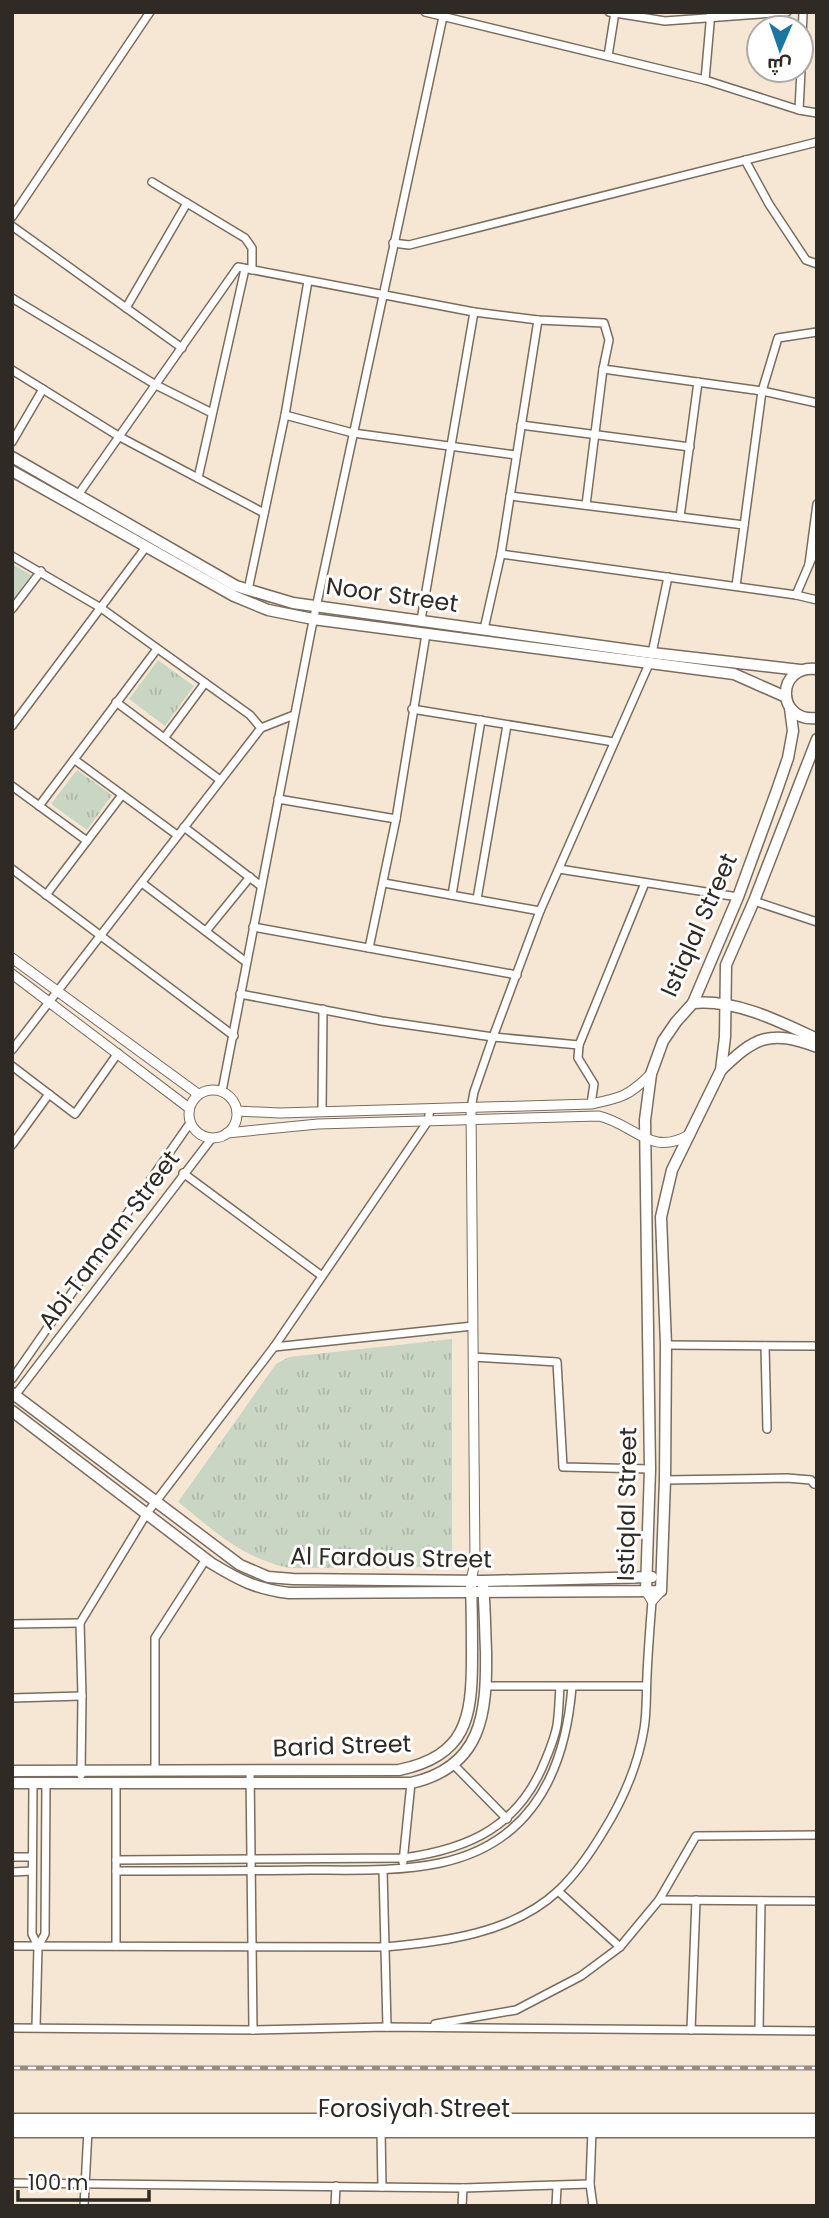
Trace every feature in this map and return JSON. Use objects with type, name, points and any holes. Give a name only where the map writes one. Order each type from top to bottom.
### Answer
[{"type":"main road","name":"Noor Street","points":[[12,457],[236,586],[248,590],[293,603],[484,629],[734,674],[786,697]]},
{"type":"main road","name":"Noor Street","points":[[12,471],[234,596],[268,610],[313,620],[426,634],[651,658],[800,670],[817,669]]},
{"type":"main road","points":[[786,697],[789,681],[800,670]]},
{"type":"main road","name":"Istiqlal Street","points":[[649,1596],[645,1577],[650,1469],[645,1120],[650,1074],[663,1041],[676,1021],[693,1003],[738,897],[788,758],[793,731],[786,697]]},
{"type":"main road","points":[[790,708],[804,718],[817,718]]},
{"type":"main road","name":"Istiqlal Street","points":[[661,1591],[666,1345],[660,1217],[672,1170],[721,1070],[726,965],[815,746]]},
{"type":"main road","points":[[693,1003],[709,1002],[773,1018],[817,1039]]},
{"type":"main road","points":[[721,1070],[742,1050],[766,1037],[792,1039],[817,1047]]},
{"type":"main road","name":"Al Fardous Street","points":[[13,1396],[240,1565],[268,1577],[471,1586],[484,1593],[649,1596],[661,1591]]},
{"type":"main road","name":"Al Fardous Street","points":[[12,1411],[206,1559],[242,1582],[263,1590],[289,1593],[471,1586],[483,1581],[661,1577]]},
{"type":"main road","name":"Barid Street","points":[[12,1783],[405,1783],[427,1779],[454,1765],[468,1749],[480,1726],[486,1686],[483,1581]]},
{"type":"main road","name":"Barid Street","points":[[12,1771],[399,1770],[420,1766],[433,1760],[456,1740],[464,1727],[470,1706],[471,1586]]},
{"type":"main road","points":[[399,1770],[405,1783]]},
{"type":"main road","name":"Forosiyah Street","points":[[12,2120],[817,2120]]},
{"type":"main road","name":"Forosiyah Street","points":[[12,2131],[817,2131]]},
{"type":"street","points":[[12,217],[150,12]]},
{"type":"street","points":[[425,12],[443,14],[705,80],[799,110],[817,113]]},
{"type":"street","points":[[608,57],[613,13],[665,21],[710,15],[787,12]]},
{"type":"street","points":[[222,1091],[313,620],[443,14]]},
{"type":"street","points":[[705,80],[710,15]]},
{"type":"street","points":[[799,110],[800,84]]},
{"type":"street","points":[[393,243],[409,245],[817,142]]},
{"type":"street","points":[[745,160],[769,204],[806,260],[817,264]]},
{"type":"street","points":[[152,182],[245,238],[252,248],[198,478]]},
{"type":"street","points":[[126,308],[187,203]]},
{"type":"street","points":[[12,226],[182,348]]},
{"type":"street","points":[[78,495],[238,267],[474,312],[538,320],[604,323],[609,340],[586,505]]},
{"type":"street","points":[[248,590],[285,415],[308,281]]},
{"type":"street","points":[[12,298],[156,386],[212,413]]},
{"type":"street","points":[[421,620],[474,312]]},
{"type":"street","points":[[484,629],[501,554],[538,320]]},
{"type":"street","points":[[736,586],[762,391],[778,338],[817,332]]},
{"type":"street","points":[[603,369],[762,391],[817,403]]},
{"type":"street","points":[[12,370],[120,436],[264,513]]},
{"type":"street","points":[[680,517],[698,382]]},
{"type":"street","points":[[12,442],[43,390]]},
{"type":"street","points":[[285,415],[353,433],[516,455]]},
{"type":"street","points":[[521,425],[690,447]]},
{"type":"street","points":[[510,496],[744,526]]},
{"type":"street","points":[[809,564],[817,504]]},
{"type":"street","points":[[796,594],[817,546]]},
{"type":"street","points":[[12,726],[146,547]]},
{"type":"street","points":[[501,554],[796,594],[817,600]]},
{"type":"street","points":[[12,556],[101,608],[250,715],[261,728]]},
{"type":"street","points":[[12,610],[41,571]]},
{"type":"street","points":[[475,1563],[471,1121],[474,1092],[540,911],[651,658],[668,577]]},
{"type":"street","points":[[369,948],[396,819],[426,634]]},
{"type":"street","points":[[39,806],[157,649]]},
{"type":"street","points":[[165,737],[205,683]]},
{"type":"street","points":[[116,702],[220,780]]},
{"type":"street","points":[[412,709],[614,742]]},
{"type":"street","points":[[12,1050],[261,728],[294,715]]},
{"type":"street","points":[[452,895],[481,720]]},
{"type":"street","points":[[477,899],[506,724]]},
{"type":"street","points":[[75,761],[177,835]]},
{"type":"street","points":[[12,786],[87,841]]},
{"type":"street","points":[[46,895],[122,795]]},
{"type":"street","points":[[278,799],[396,819]]},
{"type":"street","points":[[184,827],[261,886]]},
{"type":"street","points":[[12,869],[234,1035]]},
{"type":"street","points":[[559,869],[738,897]]},
{"type":"street","points":[[206,931],[250,877]]},
{"type":"street","points":[[142,883],[246,962]]},
{"type":"street","points":[[384,883],[540,911]]},
{"type":"street","points":[[592,1104],[594,1084],[578,1058],[579,1045],[645,883]]},
{"type":"street","points":[[754,901],[817,922]]},
{"type":"street","points":[[253,928],[517,975]]},
{"type":"street","points":[[12,958],[198,1094]]},
{"type":"street","points":[[12,974],[189,1108]]},
{"type":"street","points":[[240,994],[382,1021],[493,1037],[579,1045]]},
{"type":"street","points":[[321,1111],[323,1009]]},
{"type":"street","points":[[12,1066],[75,1114],[118,1054]]},
{"type":"street","points":[[237,1111],[280,1113],[592,1104],[621,1098],[650,1074]]},
{"type":"street","points":[[227,1133],[233,1127],[237,1111],[229,1096],[214,1089],[198,1094],[189,1108],[190,1123],[202,1136],[212,1138],[227,1133],[318,1124],[598,1116],[658,1144],[670,1144],[690,1135]]},
{"type":"street","points":[[12,1145],[49,1094]]},
{"type":"street","points":[[82,1783],[80,1623],[147,1513],[274,1348],[428,1121],[430,1109]]},
{"type":"street","name":"Abi Tamam Street","points":[[12,1379],[190,1123]]},
{"type":"street","name":"Abi Tamam Street","points":[[13,1396],[212,1138]]},
{"type":"street","points":[[183,1173],[321,1276]]},
{"type":"street","points":[[274,1348],[473,1326]]},
{"type":"street","points":[[666,1345],[817,1346]]},
{"type":"street","points":[[765,1346],[767,1429]]},
{"type":"street","points":[[473,1357],[557,1362],[563,1468],[650,1469]]},
{"type":"street","points":[[665,1480],[786,1478],[811,1480],[814,1484]]},
{"type":"street","points":[[155,1770],[155,1638],[206,1559]]},
{"type":"street","name":"Barid Street","points":[[475,1563],[483,1581]]},
{"type":"street","name":"Barid Street","points":[[471,1586],[475,1563]]},
{"type":"street","points":[[12,1946],[384,1947],[443,1941],[506,1923],[535,1909],[558,1891],[598,1840],[628,1785],[645,1726],[649,1596]]},
{"type":"street","points":[[12,1624],[80,1623]]},
{"type":"street","points":[[486,1686],[646,1686]]},
{"type":"street","points":[[116,1860],[403,1858],[428,1855],[462,1844],[492,1830],[507,1819],[528,1795],[548,1754],[557,1724],[561,1687]]},
{"type":"street","points":[[116,1871],[383,1870],[441,1863],[474,1851],[508,1834],[531,1812],[547,1785],[565,1741],[572,1687]]},
{"type":"street","points":[[12,1698],[82,1696]]},
{"type":"street","points":[[454,1765],[507,1819]]},
{"type":"street","points":[[250,1770],[253,2029]]},
{"type":"street","points":[[33,1783],[32,1934],[38,1946],[36,2027]]},
{"type":"street","points":[[38,1946],[45,1934],[46,1783]]},
{"type":"street","points":[[116,1783],[116,1947]]},
{"type":"street","points":[[403,1868],[405,1783]]},
{"type":"street","points":[[418,2027],[516,2010],[581,1976],[620,1947],[659,1900],[696,1836],[817,1835]]},
{"type":"street","points":[[12,1857],[32,1857]]},
{"type":"street","points":[[383,1870],[387,2027]]},
{"type":"street","points":[[12,1872],[32,1871]]},
{"type":"street","points":[[558,1891],[620,1947]]},
{"type":"street","points":[[659,1900],[817,1901]]},
{"type":"street","points":[[691,2030],[696,1900]]},
{"type":"street","points":[[759,2031],[761,1901]]},
{"type":"street","points":[[12,2028],[418,2027],[817,2031]]},
{"type":"street","points":[[84,2206],[88,2130]]},
{"type":"street","points":[[381,2130],[382,2187]]},
{"type":"street","points":[[592,2130],[590,2184],[593,2206]]},
{"type":"street","points":[[12,2183],[463,2188],[590,2184]]},
{"type":"street","points":[[335,2206],[336,2186]]},
{"type":"street","points":[[556,2206],[557,2187]]},
{"type":"street","points":[[462,2206],[463,2188]]},
{"type":"green space","points":[[12,564],[31,575],[12,600]]},
{"type":"green space","points":[[158,660],[194,686],[165,726],[129,699]]},
{"type":"green space","points":[[77,770],[112,795],[87,830],[51,804]]},
{"type":"green space","points":[[452,1339],[452,1567],[289,1568],[242,1550],[178,1502],[276,1364],[289,1357]]},
{"type":"railway","points":[[12,2068],[817,2068]]}]
